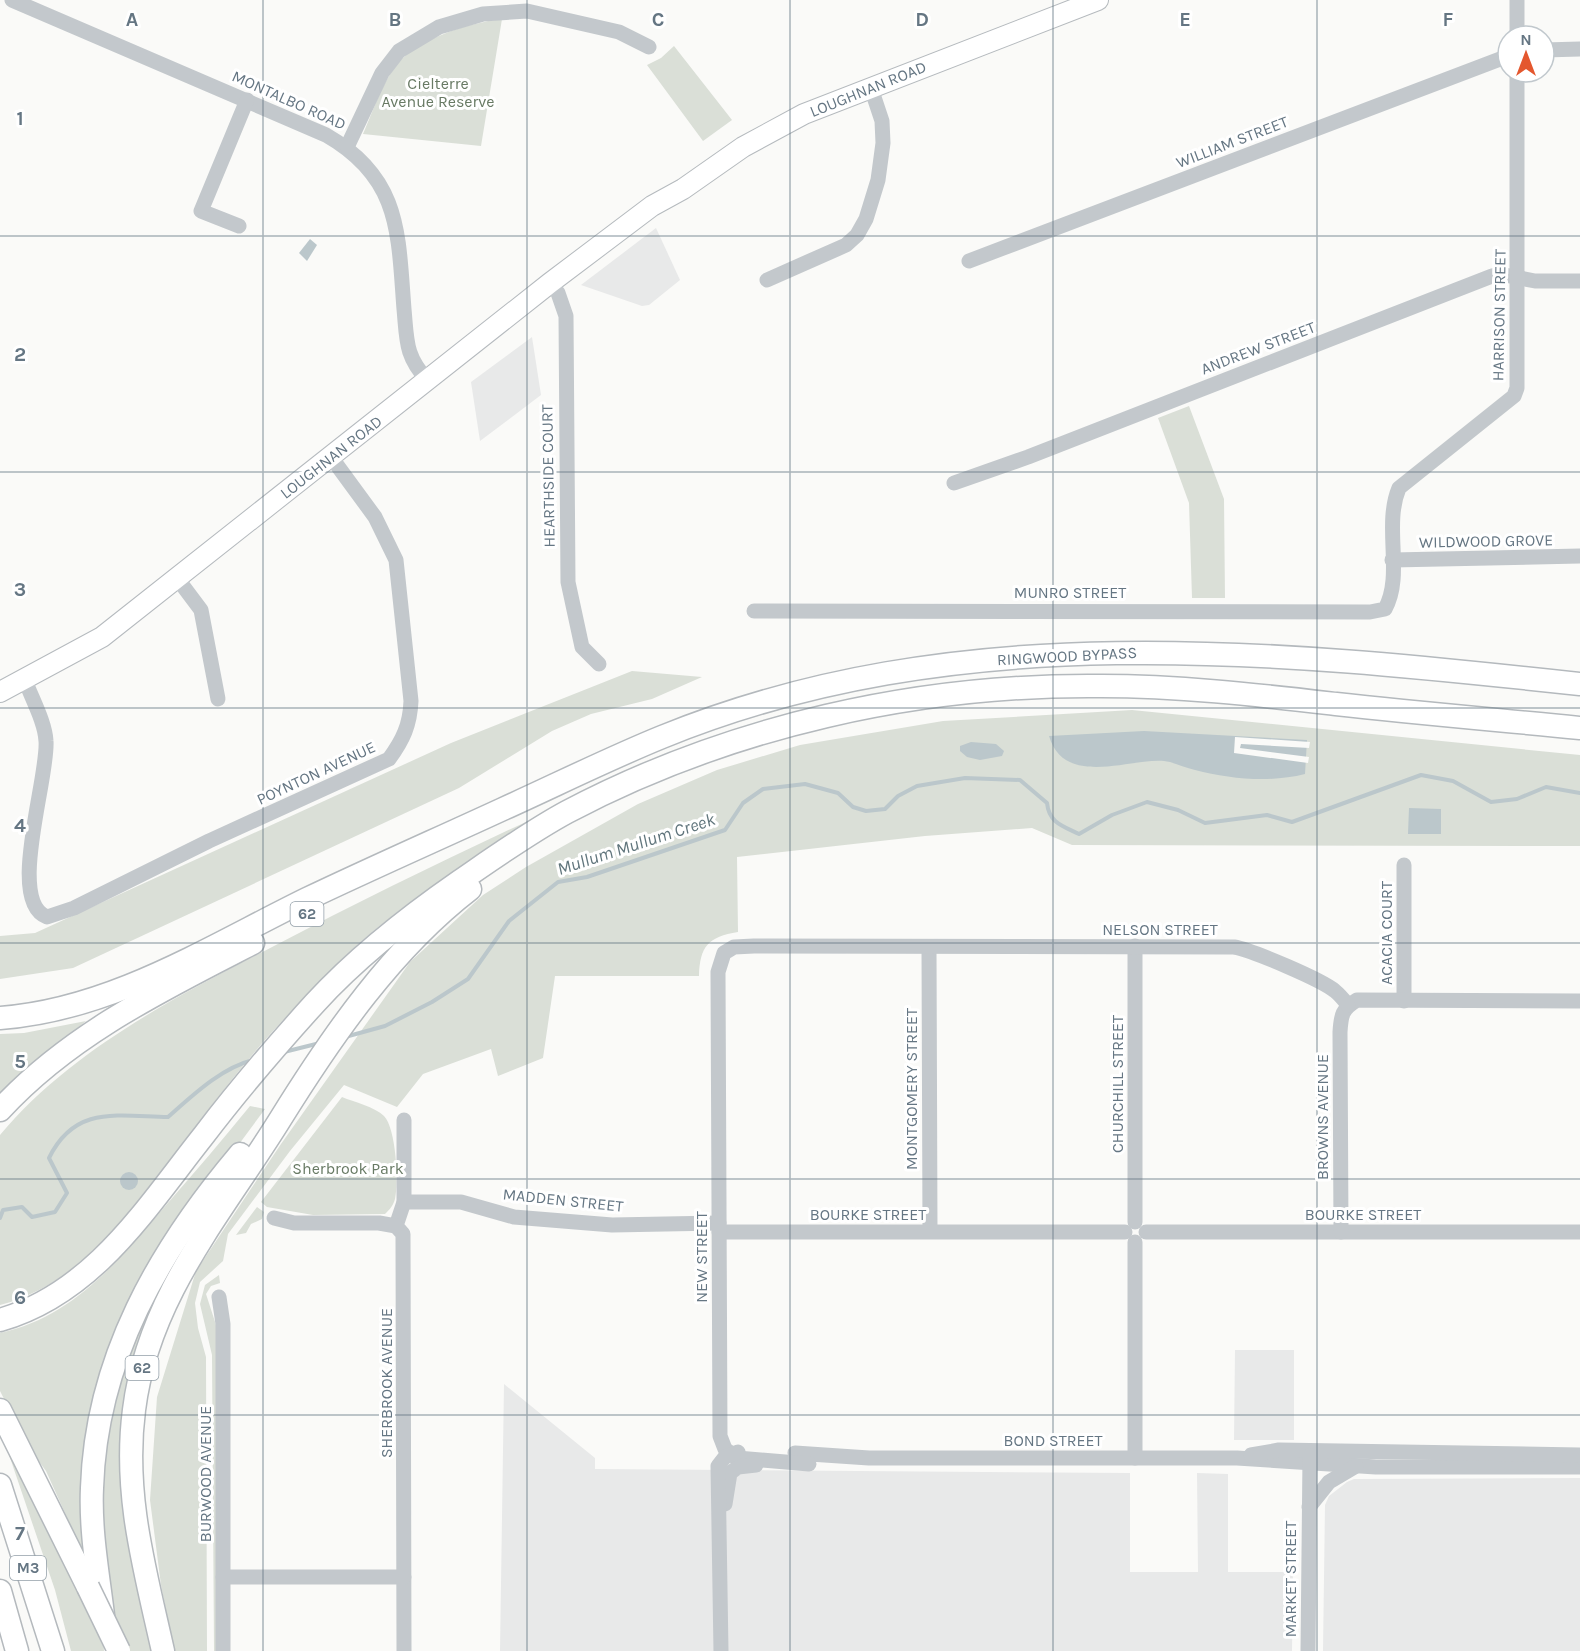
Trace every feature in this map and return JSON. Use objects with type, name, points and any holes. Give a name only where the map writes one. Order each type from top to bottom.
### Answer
[{"type":"highway","name":"RINGWOOD BYPASS","points":[[571,778],[666,735],[752,706],[876,676],[1014,657],[1119,651],[1203,652],[1580,684]]},
{"type":"highway","name":"RINGWOOD BYPASS","points":[[707,753],[803,721],[912,700],[1017,688],[1096,685],[1237,692],[1580,728]]},
{"type":"highway","points":[[0,1320],[32,1309],[61,1294],[89,1273],[120,1241],[228,1103],[325,992],[412,914],[506,849],[565,813],[642,776],[707,753]]},
{"type":"highway","name":"62","points":[[163,1651],[132,1507],[130,1443],[140,1376],[159,1318],[191,1253],[296,1092],[378,981],[425,929],[462,895],[510,858],[587,812],[707,753]]},
{"type":"highway","points":[[0,1018],[38,1015],[104,996],[571,778]]},
{"type":"highway","name":"62","points":[[0,1110],[50,1062],[97,1029],[183,979],[571,778]]},
{"type":"highway","points":[[108,1651],[94,1545],[92,1488],[100,1420],[118,1350],[144,1291],[179,1235],[236,1159],[296,1092]]},
{"type":"highway","points":[[0,1410],[119,1651]]},
{"type":"highway","name":"M3","points":[[0,1485],[53,1651]]},
{"type":"highway","name":"M3","points":[[0,1591],[17,1651]]},
{"type":"main road","name":"LOUGHNAN ROAD","points":[[0,692],[102,637],[652,206],[686,173],[772,118],[832,92],[1068,0]]},
{"type":"main road","name":"LOUGHNAN ROAD","points":[[652,206],[683,189],[767,133],[804,114],[1098,0]]},
{"type":"street","name":"MONTALBO ROAD","points":[[12,0],[247,100],[347,147],[378,179],[394,216],[409,355],[428,381]]},
{"type":"street","points":[[1517,0],[1517,24]]},
{"type":"street","points":[[347,147],[382,73],[399,51],[439,27],[483,14],[527,10],[577,20],[619,32],[649,47]]},
{"type":"street","points":[[1556,50],[1580,49]]},
{"type":"street","name":"WILLIAM STREET","points":[[969,261],[1496,62]]},
{"type":"street","name":"HARRISON STREET","points":[[1385,609],[1391,595],[1392,511],[1400,488],[1514,396],[1517,388],[1517,84]]},
{"type":"street","points":[[767,280],[846,245],[857,235],[866,219],[878,180],[882,143],[882,121],[871,88]]},
{"type":"street","points":[[239,226],[201,211],[247,100]]},
{"type":"street","name":"ANDREW STREET","points":[[954,483],[1028,457],[1500,273],[1535,281],[1580,281]]},
{"type":"street","name":"HEARTHSIDE COURT","points":[[550,284],[558,293],[566,316],[568,582],[582,647],[599,664]]},
{"type":"street","name":"POYNTON AVENUE","points":[[25,680],[46,740],[27,885],[40,914],[47,917],[59,914],[209,841],[388,759],[403,740],[410,721],[411,701],[396,560],[375,517],[331,457]]},
{"type":"street","name":"WILDWOOD GROVE","points":[[1392,560],[1580,556]]},
{"type":"street","points":[[177,578],[201,610],[218,699]]},
{"type":"street","name":"MUNRO STREET","points":[[754,611],[1370,612],[1385,609]]},
{"type":"street","name":"ACACIA COURT","points":[[1404,865],[1404,1001]]},
{"type":"street","name":"NELSON STREET","points":[[724,953],[741,946],[1135,946],[1243,949],[1323,983],[1336,991],[1348,1005]]},
{"type":"street","name":"CHURCHILL STREET","points":[[1135,946],[1135,1458]]},
{"type":"street","name":"MONTGOMERY STREET","points":[[929,947],[930,1232]]},
{"type":"street","name":"NEW STREET","points":[[724,953],[718,972],[718,1424],[725,1449],[733,1465]]},
{"type":"street","points":[[1348,1005],[1357,1000],[1580,1001]]},
{"type":"street","name":"BROWNS AVENUE","points":[[1341,1232],[1340,1032],[1341,1013],[1348,1005]]},
{"type":"street","points":[[274,1218],[294,1222],[379,1223],[396,1226],[404,1202],[404,1120]]},
{"type":"street","name":"MADDEN STREET","points":[[404,1202],[461,1202],[514,1217],[612,1225],[719,1227]]},
{"type":"street","name":"SHERBROOK AVENUE","points":[[396,1226],[403,1234],[405,1651]]},
{"type":"street","name":"BOURKE STREET","points":[[719,1227],[930,1232],[1580,1232]]},
{"type":"street","name":"BURWOOD AVENUE","points":[[219,1297],[223,1324],[223,1651]]},
{"type":"street","name":"BOND STREET","points":[[733,1465],[782,1452],[869,1458],[1580,1455]]},
{"type":"street","name":"BOND STREET","points":[[1310,1457],[1356,1466],[1580,1467]]},
{"type":"street","name":"MARKET STREET","points":[[1308,1651],[1310,1457]]},
{"type":"street","name":"BOND STREET","points":[[733,1465],[746,1460],[809,1464],[869,1458]]},
{"type":"street","points":[[721,1651],[721,1553],[716,1485],[718,1466],[733,1465]]},
{"type":"street","name":"MARKET STREET","points":[[1309,1507],[1329,1482],[1356,1466]]},
{"type":"street","points":[[223,1577],[404,1577]]},
{"type":"shaded area","points":[[656,228],[680,280],[649,305],[642,306],[581,285]]},
{"type":"shaded area","points":[[310,239],[317,245],[307,261],[299,253]]},
{"type":"shaded area","points":[[532,337],[541,395],[480,441],[471,382]]},
{"type":"shaded area","points":[[1144,731],[1307,740],[1305,774],[1264,779],[1236,778],[1164,761],[1099,767],[1083,766],[1069,761],[1057,752],[1049,736]]},
{"type":"shaded area","points":[[971,742],[996,744],[1004,751],[1002,756],[980,760],[967,757],[960,751],[960,746]]},
{"type":"shaded area","points":[[1409,808],[1441,809],[1441,834],[1408,834]]},
{"type":"shaded area","points":[[129,1172],[135,1175],[138,1181],[135,1187],[129,1190],[123,1187],[120,1181],[123,1175]]},
{"type":"shaded area","points":[[1235,1350],[1294,1350],[1294,1440],[1234,1440]]},
{"type":"shaded area","points":[[504,1384],[595,1458],[595,1469],[1130,1473],[1130,1572],[1198,1572],[1197,1473],[1228,1474],[1228,1572],[1293,1572],[1292,1651],[500,1651]]},
{"type":"shaded area","points":[[1580,1478],[1580,1651],[1323,1651],[1325,1505],[1329,1496],[1347,1482],[1354,1479]]},
{"type":"green space","name":"Cielterre Avenue Reserve","points":[[502,19],[481,146],[363,134],[392,71],[412,50],[457,29]]},
{"type":"green space","points":[[674,46],[732,120],[703,141],[647,65],[661,58]]},
{"type":"green space","points":[[1189,406],[1224,499],[1225,598],[1192,598],[1189,503],[1158,418]]},
{"type":"green space","points":[[632,671],[702,677],[652,699],[591,714],[552,731],[459,788],[73,968],[0,979],[0,936],[35,933],[451,743]]},
{"type":"green space","points":[[1132,710],[1580,755],[1580,846],[1072,845],[1032,828],[925,836],[737,857],[738,932],[719,937],[708,945],[701,957],[699,976],[555,976],[543,1058],[498,1076],[491,1049],[423,1074],[397,1107],[344,1085],[290,1151],[228,1234],[223,1261],[200,1282],[195,1303],[198,1328],[206,1357],[207,1651],[174,1651],[161,1585],[150,1500],[157,1397],[196,1271],[281,1144],[410,962],[483,895],[526,867],[638,804],[717,770],[800,745],[943,721]]},
{"type":"green space","points":[[530,820],[420,895],[357,945],[259,1047],[136,1203],[98,1246],[53,1282],[28,1295],[0,1305],[0,1135],[28,1105],[92,1051],[163,1005],[337,913]]},
{"type":"green space","points":[[86,1021],[0,1096],[0,1034],[24,1033]]},
{"type":"green space","name":"Sherbrook Park","points":[[342,1097],[375,1110],[388,1122],[394,1143],[396,1169],[395,1199],[391,1207],[385,1214],[313,1215],[267,1207],[261,1202]]},
{"type":"green space","points":[[250,1106],[265,1109],[168,1240],[85,1475],[83,1553],[46,1471],[29,1448],[0,1391],[0,1333],[51,1314],[94,1283],[131,1245]]},
{"type":"green space","points":[[257,1207],[264,1212],[262,1219],[251,1224],[246,1233],[236,1235]]},
{"type":"green space","points":[[169,1266],[172,1268],[131,1387],[155,1651],[129,1651],[112,1612],[106,1576],[100,1482],[114,1399],[134,1338]]},
{"type":"green space","points":[[219,1275],[220,1283],[211,1286],[206,1294],[217,1328],[217,1651],[214,1651],[212,1355],[200,1304],[205,1285]]},
{"type":"green space","points":[[4,1440],[103,1638],[104,1651],[71,1651],[55,1590]]},
{"type":"pier","points":[[1235,737],[1310,742],[1309,748],[1241,744],[1240,748],[1309,757],[1308,763],[1234,753]]},
{"type":"waterway","name":"Mullum Mullum Creek","points":[[345,1037],[385,1026],[432,1002],[468,979],[509,921],[558,882],[587,877],[725,830],[743,803],[763,789],[805,784],[838,793],[853,807],[866,811],[885,809],[898,796],[917,786],[965,778],[1020,780],[1047,803],[1048,810],[1054,819],[1062,826],[1079,834],[1112,815],[1147,802],[1178,810],[1205,823],[1267,815],[1292,822],[1421,775],[1453,781],[1491,802],[1517,799],[1546,787],[1580,793]]},
{"type":"waterway","name":"Mullum Mullum Creek","points":[[284,1052],[320,1043]]},
{"type":"waterway","name":"Mullum Mullum Creek","points":[[0,1218],[3,1210],[22,1207],[32,1217],[55,1212],[67,1193],[49,1158],[59,1141],[71,1129],[85,1121],[99,1117],[168,1117],[197,1091],[219,1076],[253,1060]]}]
